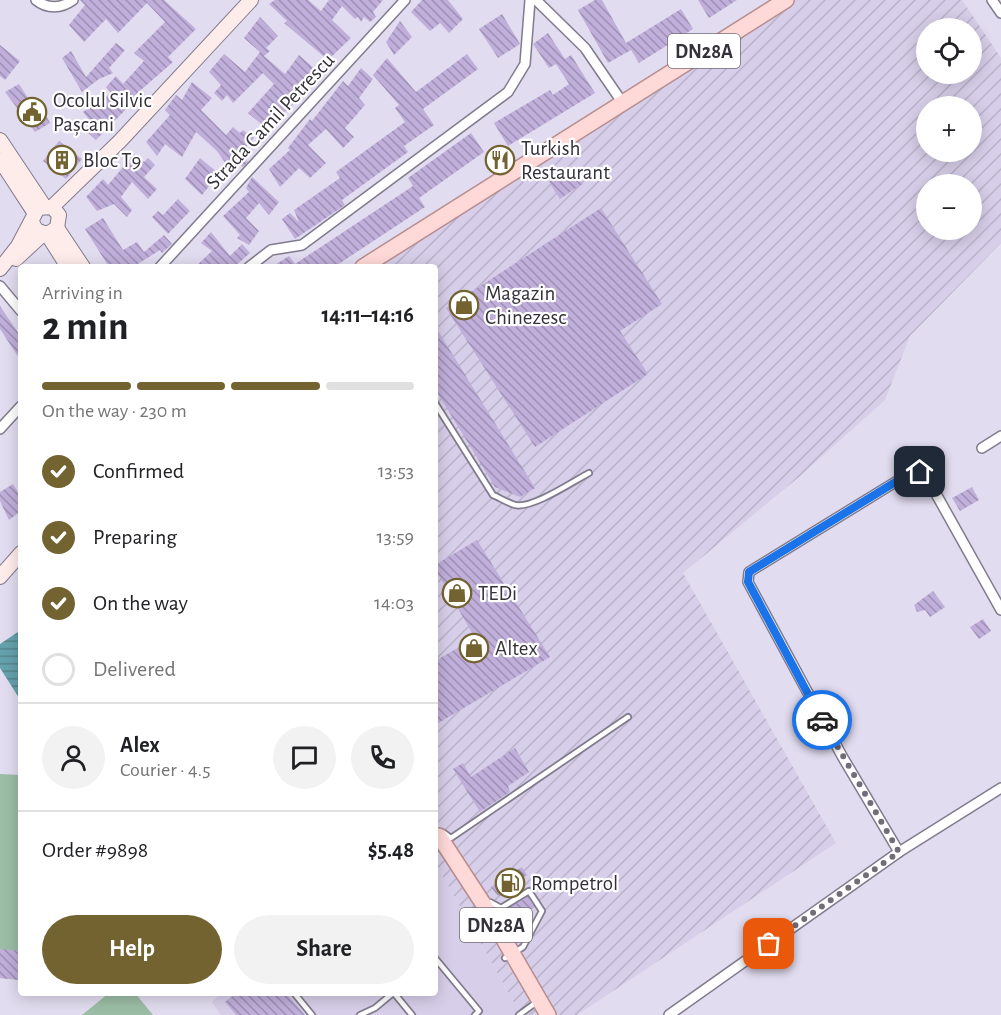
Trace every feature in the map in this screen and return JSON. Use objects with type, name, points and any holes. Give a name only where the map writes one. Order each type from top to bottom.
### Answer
[{"type":"main road","points":[[0,269],[251,0]]},
{"type":"main road","name":"DN28A","points":[[368,264],[786,0]]},
{"type":"main road","points":[[0,140],[46,220],[67,264]]},
{"type":"main road","points":[[0,160],[81,264]]},
{"type":"main road","points":[[0,275],[46,220]]},
{"type":"main road","points":[[0,577],[18,556]]},
{"type":"main road","name":"DN28A","points":[[439,836],[484,905],[509,956],[548,1015]]},
{"type":"main road","name":"DN28A","points":[[439,836],[538,1010]]},
{"type":"street","points":[[36,0],[51,7],[61,7],[73,0]]},
{"type":"street","name":"Strada Camil Petrescu","points":[[163,264],[405,0]]},
{"type":"street","points":[[253,264],[271,250],[302,245],[508,92],[525,64],[530,0]]},
{"type":"street","points":[[536,0],[585,48],[622,102]]},
{"type":"street","points":[[992,0],[1001,14]]},
{"type":"street","points":[[0,286],[18,307]]},
{"type":"street","points":[[0,429],[18,409]]},
{"type":"street","points":[[982,448],[1001,436]]},
{"type":"street","points":[[899,852],[842,756],[748,582],[749,572],[911,472],[920,472],[926,477],[1001,610]]},
{"type":"street","points":[[669,1015],[899,852],[1001,788]]},
{"type":"lane","points":[[438,408],[493,495],[500,499],[515,505],[527,505],[589,473]]},
{"type":"lane","points":[[439,836],[628,717]]},
{"type":"lane","points":[[484,905],[490,902],[501,908],[529,891],[542,911],[523,947],[509,956]]},
{"type":"lane","points":[[438,962],[479,1011],[475,1015]]},
{"type":"lane","points":[[296,996],[312,1015]]},
{"type":"lane","points":[[360,1015],[375,1008],[390,996]]},
{"type":"lane","points":[[396,996],[412,1015]]},
{"type":"lane","points":[[519,1015],[538,1010]]},
{"type":"shaded area","points":[[796,0],[962,0],[974,18],[916,18],[916,84],[982,84],[982,30],[1001,58],[1001,243],[910,336],[885,400],[799,477],[683,573],[836,843],[577,1015],[521,1015],[438,867],[438,264],[377,264]]},
{"type":"shaded area","points":[[438,867],[521,1015],[221,1015],[212,1002],[218,996],[438,996]]},
{"type":"green space","points":[[0,774],[18,775],[18,980],[0,978]]},
{"type":"green space","points":[[105,996],[137,996],[153,1015],[82,1015]]},
{"type":"water","points":[[18,632],[18,696],[0,668],[0,644]]},
{"type":"building","points":[[80,0],[164,0],[196,29],[168,57],[173,62],[134,96],[136,99],[96,140],[85,130],[91,122],[83,112],[111,93],[106,87],[116,76],[123,84],[144,61],[134,53],[165,22],[147,3],[118,33],[106,19],[84,42],[69,25],[85,5]]},
{"type":"building","points":[[275,0],[308,0],[321,11],[329,0],[383,0],[373,12],[376,17],[370,22],[364,17],[361,22],[358,17],[355,19],[342,6],[332,20],[351,38],[328,60],[284,23],[287,21],[269,4]]},
{"type":"building","points":[[422,0],[448,0],[463,19],[449,33],[440,23],[430,31],[411,12]]},
{"type":"building","points":[[595,0],[602,0],[626,43],[681,9],[693,29],[639,63],[631,50],[608,63],[578,10]]},
{"type":"building","points":[[698,0],[737,0],[709,18]]},
{"type":"building","points":[[502,14],[520,44],[498,58],[479,29]]},
{"type":"building","points":[[260,17],[278,36],[266,48],[270,51],[264,56],[285,74],[299,55],[317,71],[292,99],[295,102],[268,130],[248,113],[274,84],[263,73],[233,103],[227,95],[222,101],[214,93],[221,85],[209,72],[224,54],[245,72],[260,52],[244,38]]},
{"type":"building","points":[[400,21],[412,37],[394,55],[386,42]]},
{"type":"building","points":[[548,33],[565,59],[571,55],[595,93],[508,146],[494,123],[550,90],[553,95],[569,84],[556,64],[549,68],[533,44]]},
{"type":"building","points":[[116,43],[125,50],[109,68],[113,73],[99,79],[82,92],[62,58],[71,51],[86,77]]},
{"type":"building","points":[[0,45],[20,61],[5,80],[0,76]]},
{"type":"building","points":[[467,54],[478,69],[423,109],[434,125],[404,146],[408,152],[342,200],[345,205],[295,239],[282,219],[290,213],[299,222],[294,210],[340,178],[336,172],[405,122],[395,108],[399,105],[373,75],[387,58],[416,92]]},
{"type":"building","points":[[361,68],[373,79],[359,98],[365,105],[345,128],[354,137],[343,148],[326,129],[308,145],[326,163],[310,178],[299,168],[280,187],[269,169],[290,150],[288,148],[310,119],[312,121],[343,81],[348,86]]},
{"type":"building","points":[[192,82],[212,98],[201,110],[226,135],[233,127],[240,133],[243,130],[254,138],[241,153],[248,162],[243,167],[231,160],[228,167],[217,151],[196,132],[182,157],[165,144],[157,156],[146,142],[170,115],[165,110],[176,95],[182,100]]},
{"type":"building","name":"Ocolul Silvic Pașcani","points":[[19,84],[30,101],[38,100],[50,123],[35,132],[5,92]]},
{"type":"building","points":[[471,133],[484,152],[419,198],[425,207],[339,264],[295,264],[413,186],[408,178]]},
{"type":"building","name":"Bloc T9","points":[[59,141],[82,159],[66,179],[43,161]]},
{"type":"building","points":[[134,154],[144,162],[148,158],[155,165],[144,177],[157,189],[148,199],[132,182],[121,197],[132,210],[127,217],[114,204],[97,211],[86,197],[103,179],[108,185]]},
{"type":"building","points":[[200,158],[219,174],[202,195],[185,179]]},
{"type":"building","points":[[571,167],[582,184],[560,199],[549,182]]},
{"type":"building","points":[[252,177],[279,202],[269,215],[259,203],[246,218],[259,231],[249,245],[237,238],[240,235],[223,216],[249,192],[246,188]]},
{"type":"building","points":[[178,199],[190,211],[168,234],[152,217],[158,211],[163,215]]},
{"type":"building","points":[[601,208],[662,304],[620,331],[648,374],[535,447],[446,308]]},
{"type":"building","points":[[103,218],[123,250],[137,242],[144,252],[164,235],[172,244],[162,253],[160,250],[138,264],[107,264],[85,229]]},
{"type":"building","points":[[211,232],[230,256],[242,244],[250,253],[237,264],[198,264],[212,251],[201,243]]},
{"type":"building","points":[[289,256],[295,264],[277,264]]},
{"type":"building","points":[[0,306],[18,333],[18,356],[0,329]]},
{"type":"building","points":[[438,331],[535,488],[520,497],[495,487],[438,394]]},
{"type":"building","points":[[13,484],[18,492],[18,513],[9,520],[0,501],[0,492]]},
{"type":"building","points":[[972,487],[979,500],[960,511],[952,498]]},
{"type":"building","points":[[477,540],[550,657],[438,723],[438,659],[475,638],[438,574],[438,563]]},
{"type":"building","points":[[933,591],[945,607],[930,617],[925,610],[917,612],[914,605]]},
{"type":"building","points":[[983,619],[991,631],[979,639],[970,627]]},
{"type":"building","points":[[515,748],[529,772],[508,786],[510,792],[480,812],[453,769],[463,763],[471,777]]},
{"type":"building","name":"Rompetrol","points":[[522,867],[527,875],[520,879],[525,888],[509,898],[497,895],[491,887]]},
{"type":"building","points":[[528,897],[534,907],[507,925],[500,912]]},
{"type":"building","points":[[0,949],[18,951],[18,980],[0,978]]},
{"type":"building","points":[[232,996],[289,996],[305,1015],[236,1015],[225,1002]]},
{"type":"way so far","points":[[769,944],[899,852],[822,720]]},
{"type":"place","name":"Ocolul Silvic Pașcani","points":[[32,112]]},
{"type":"place","name":"Bloc T9","points":[[62,160]]},
{"type":"place","name":"Turkish Restaurant","points":[[500,160]]},
{"type":"place","name":"Magazin Chinezesc","points":[[464,305]]},
{"type":"place","name":"TEDi","points":[[457,593]]},
{"type":"place","name":"Altex","points":[[474,648]]},
{"type":"place","name":"Rompetrol","points":[[510,883]]},
{"type":"route","points":[[822,720],[748,582],[749,572],[911,472],[920,472]]}]
